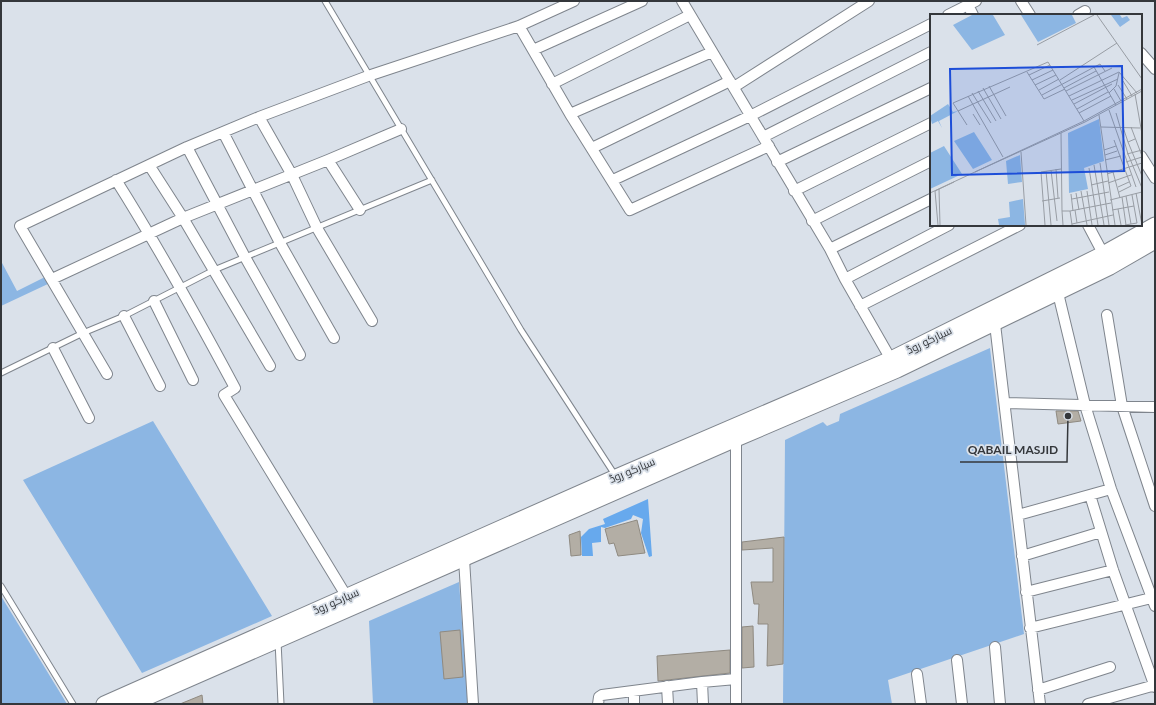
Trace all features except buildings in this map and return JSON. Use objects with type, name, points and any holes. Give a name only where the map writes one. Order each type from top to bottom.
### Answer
[{"type":"street","points":[[107,374],[20,226],[187,147],[259,117],[368,76],[519,26],[574,1]]},
{"type":"street","points":[[533,50],[642,1]]},
{"type":"street","points":[[682,1],[830,249],[845,279],[894,365]]},
{"type":"street","points":[[592,148],[732,84],[869,1]]},
{"type":"street","points":[[1021,1],[1029,14]]},
{"type":"street","points":[[950,14],[972,3],[973,14]]},
{"type":"street","points":[[552,84],[690,15]]},
{"type":"street","points":[[613,180],[750,116],[930,25]]},
{"type":"street","points":[[519,26],[570,114],[613,180],[628,208],[634,210],[768,146]]},
{"type":"street","points":[[570,114],[712,52]]},
{"type":"street","points":[[763,137],[930,53]]},
{"type":"street","points":[[1142,54],[1155,69]]},
{"type":"street","points":[[777,162],[930,88]]},
{"type":"street","points":[[259,117],[292,175],[317,228],[372,321]]},
{"type":"street","points":[[794,190],[930,123]]},
{"type":"street","points":[[52,279],[183,218],[292,175],[401,129]]},
{"type":"street","points":[[223,132],[254,189],[280,243],[334,338]]},
{"type":"street","points":[[187,147],[218,203],[245,257],[300,355]]},
{"type":"street","points":[[1142,158],[1155,178]]},
{"type":"street","points":[[328,160],[360,210]]},
{"type":"street","points":[[812,221],[930,162]]},
{"type":"street","points":[[149,165],[183,218],[270,366]]},
{"type":"street","points":[[116,180],[181,287],[235,388],[224,395],[347,596]]},
{"type":"street","points":[[830,249],[930,199]]},
{"type":"street","points":[[845,279],[947,226]]},
{"type":"street","points":[[860,306],[1018,226]]},
{"type":"street","points":[[1089,226],[1106,260]]},
{"type":"street","name":"سپارکو روڈ","points":[[104,704],[347,596],[620,483],[894,365],[995,324],[1058,293],[1149,233]]},
{"type":"street","name":"سپارکو روڈ","points":[[132,704],[464,559],[620,483],[736,439],[894,365],[1106,260]]},
{"type":"street","points":[[1030,628],[1127,604],[1154,600],[1111,489],[1085,405],[1058,293]]},
{"type":"street","points":[[154,301],[192,380]]},
{"type":"street","points":[[124,316],[160,386]]},
{"type":"street","points":[[1107,316],[1122,406],[1155,506]]},
{"type":"street","points":[[995,324],[1040,704]]},
{"type":"street","points":[[53,348],[89,418]]},
{"type":"street","points":[[1005,404],[1155,407]]},
{"type":"street","points":[[736,439],[736,704]]},
{"type":"street","points":[[1018,515],[1111,489]]},
{"type":"street","points":[[1088,704],[1117,700],[1155,686],[1127,604],[1113,570],[1090,495]]},
{"type":"street","points":[[1022,556],[1101,532]]},
{"type":"street","points":[[464,559],[473,704]]},
{"type":"street","points":[[1026,592],[1113,570]]},
{"type":"street","points":[[996,647],[1000,704]]},
{"type":"street","points":[[957,660],[962,704]]},
{"type":"street","points":[[1038,690],[1110,667]]},
{"type":"street","points":[[917,674],[921,704]]},
{"type":"street","points":[[598,704],[599,697],[602,695],[667,686],[736,679]]},
{"type":"street","points":[[702,682],[703,704]]},
{"type":"street","points":[[667,686],[668,704]]},
{"type":"street","points":[[634,691],[634,704]]},
{"type":"lane","points":[[325,1],[368,76],[521,330],[620,483]]},
{"type":"lane","points":[[1,373],[83,333],[124,316],[214,270],[432,180]]},
{"type":"lane","points":[[1,586],[73,704]]},
{"type":"lane","points":[[278,640],[281,704]]},
{"type":"shaded area","points":[[1,261],[17,291],[45,277],[50,283],[1,306]]},
{"type":"shaded area","points":[[990,348],[1024,634],[888,680],[892,704],[783,704],[785,440],[823,422],[827,426],[839,421],[840,414]]},
{"type":"shaded area","points":[[153,421],[272,616],[142,673],[23,480]]},
{"type":"shaded area","points":[[648,499],[652,556],[649,557],[641,533],[643,519],[633,515],[631,519],[605,528],[601,527],[601,542],[592,543],[593,556],[582,556],[581,537],[589,529],[605,524],[603,519]]},
{"type":"shaded area","points":[[459,582],[468,704],[373,704],[369,621]]},
{"type":"shaded area","points":[[1,596],[67,704],[1,704]]},
{"type":"place","name":"QABAIL MASJID","points":[[1068,416]]}]
